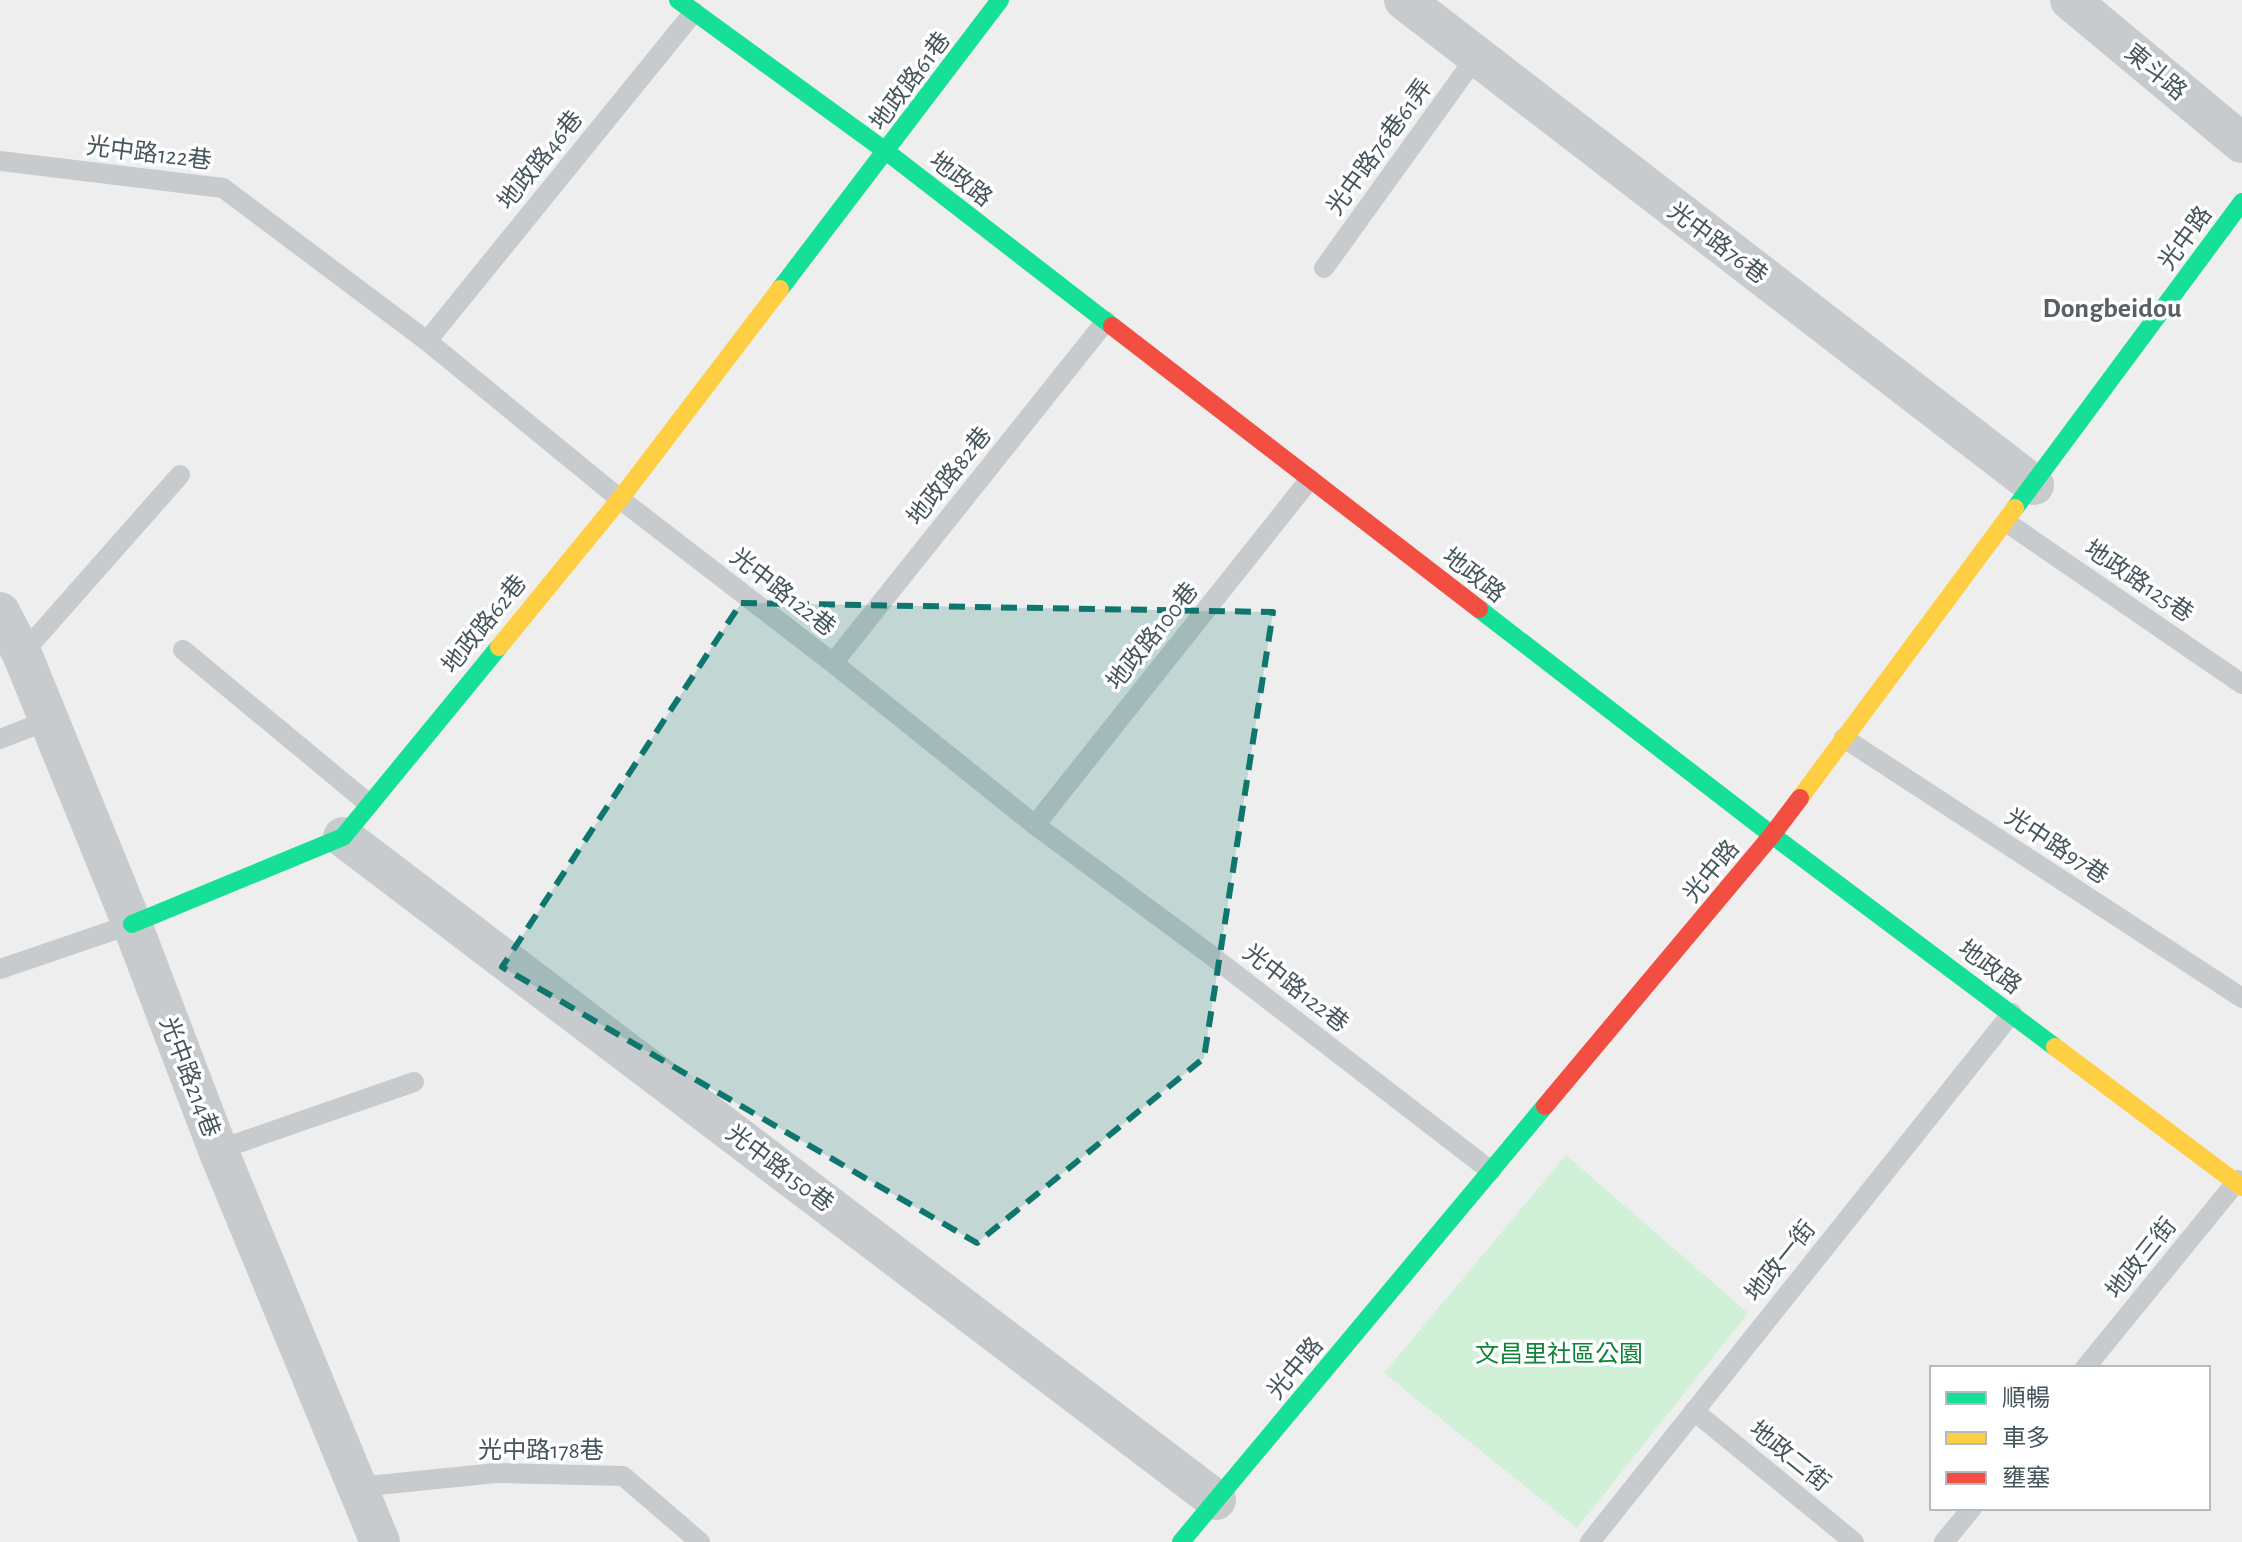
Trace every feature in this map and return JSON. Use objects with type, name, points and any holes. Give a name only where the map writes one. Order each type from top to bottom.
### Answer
[{"type":"street","name":"地政路61巷","points":[[887,152],[1000,0]]},
{"type":"street","name":"光中路76巷","points":[[1404,0],[2034,485]]},
{"type":"street","name":"東斗路","points":[[2070,0],[2242,143]]},
{"type":"street","name":"地政路","points":[[686,6],[887,152],[1772,835],[2240,1180]]},
{"type":"street","name":"地政路62巷","points":[[132,924],[343,837],[620,499],[887,152]]},
{"type":"street","name":"光中路","points":[[1181,1542],[1772,835],[2242,202]]},
{"type":"street","name":"光中路214巷","points":[[0,612],[22,654],[49,720],[132,924],[218,1150],[380,1542]]},
{"type":"street","name":"光中路150巷","points":[[343,837],[1216,1500]]},
{"type":"lane","name":"地政路46巷","points":[[427,341],[686,6]]},
{"type":"lane","name":"光中路76巷61弄","points":[[1324,268],[1476,57]]},
{"type":"lane","name":"光中路122巷","points":[[0,161],[223,188],[427,341],[620,499],[833,663],[1035,825],[1208,953],[1491,1171]]},
{"type":"lane","name":"地政路82巷","points":[[833,663],[1106,321]]},
{"type":"lane","points":[[22,654],[180,475]]},
{"type":"lane","name":"地政路100巷","points":[[1035,825],[1310,479]]},
{"type":"lane","name":"地政路125巷","points":[[2006,522],[2242,684]]},
{"type":"lane","points":[[183,650],[369,804]]},
{"type":"lane","points":[[0,739],[49,720]]},
{"type":"lane","name":"光中路97巷","points":[[1844,738],[2242,998]]},
{"type":"lane","name":"地政路62巷","points":[[0,969],[132,924]]},
{"type":"lane","name":"地政一街","points":[[1590,1542],[2012,1013]]},
{"type":"lane","points":[[218,1150],[414,1082]]},
{"type":"lane","name":"地政三街","points":[[2087,1366],[2240,1180]]},
{"type":"lane","name":"地政二街","points":[[1694,1411],[1854,1542]]},
{"type":"lane","name":"光中路178巷","points":[[358,1487],[496,1473],[623,1476],[700,1542]]},
{"type":"lane","points":[[1944,1542],[1970,1510]]},
{"type":"highlighted area","points":[[741,603],[1273,612],[1204,1058],[977,1243],[502,967]]},
{"type":"green space","name":"文昌里社區公園","points":[[1566,1155],[1748,1313],[1577,1528],[1384,1373]]},
{"type":"traffic: fast","points":[[678,0],[887,152],[1112,326]]},
{"type":"traffic: fast","points":[[780,289],[1000,0]]},
{"type":"traffic: fast","points":[[2015,508],[2242,202]]},
{"type":"traffic: fast","points":[[1479,609],[1772,835],[2055,1047]]},
{"type":"traffic: fast","points":[[132,924],[343,837],[499,647]]},
{"type":"traffic: fast","points":[[1181,1542],[1545,1106]]},
{"type":"traffic: slow","points":[[499,647],[620,499],[780,289]]},
{"type":"traffic: slow","points":[[1800,798],[2015,508]]},
{"type":"traffic: slow","points":[[2055,1047],[2242,1187]]},
{"type":"traffic: jam","points":[[1112,326],[1479,609]]},
{"type":"traffic: jam","points":[[1545,1106],[1800,798]]},
{"type":"district","name":"Dongbeidou","points":[[2112,307]]}]
